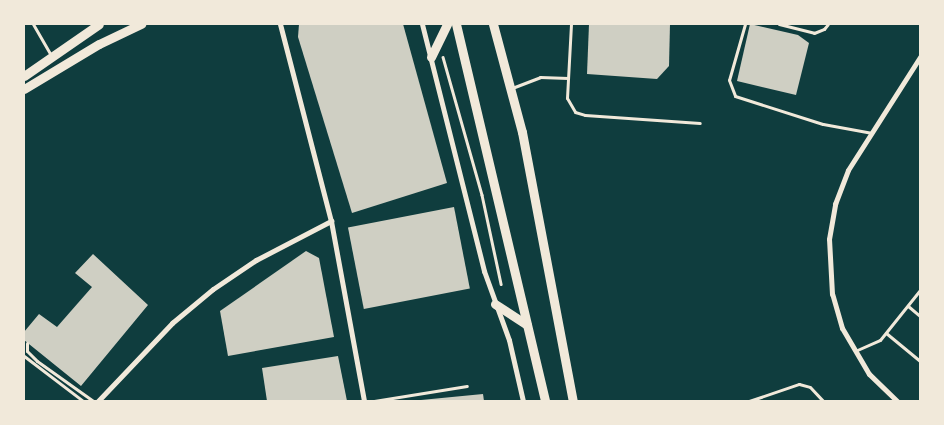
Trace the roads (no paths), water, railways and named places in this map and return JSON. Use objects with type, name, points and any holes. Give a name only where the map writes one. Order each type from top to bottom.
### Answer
[{"type":"street","points":[[24,76],[51,55],[99,24]]},
{"type":"street","points":[[24,89],[99,44],[141,24]]},
{"type":"street","points":[[422,24],[484,271],[514,359],[523,401]]},
{"type":"street","points":[[431,57],[447,24]]},
{"type":"street","points":[[456,24],[545,401]]},
{"type":"street","points":[[493,24],[512,88],[573,401]]},
{"type":"street","points":[[278,25],[331,222],[364,401]]},
{"type":"street","points":[[895,401],[853,351],[832,294],[829,240],[841,186],[856,154],[872,133],[920,56]]},
{"type":"street","points":[[98,401],[166,329],[214,289],[256,260],[331,222]]},
{"type":"street","points":[[495,304],[527,325]]},
{"type":"lane","points":[[33,24],[51,55]]},
{"type":"lane","points":[[571,24],[568,103],[580,114],[700,123]]},
{"type":"lane","points":[[745,24],[730,80],[734,96],[823,124],[872,133]]},
{"type":"lane","points":[[778,24],[814,32],[824,29],[828,24]]},
{"type":"lane","points":[[512,88],[540,77],[568,78]]},
{"type":"lane","points":[[853,351],[872,346],[886,333],[920,290]]},
{"type":"lane","points":[[908,306],[920,316]]},
{"type":"lane","points":[[886,333],[920,361]]},
{"type":"lane","points":[[27,342],[27,351],[37,362],[93,401]]},
{"type":"lane","points":[[24,356],[83,401]]},
{"type":"lane","points":[[749,401],[799,384],[810,387],[823,401]]},
{"type":"lane","points":[[374,401],[467,386]]}]
